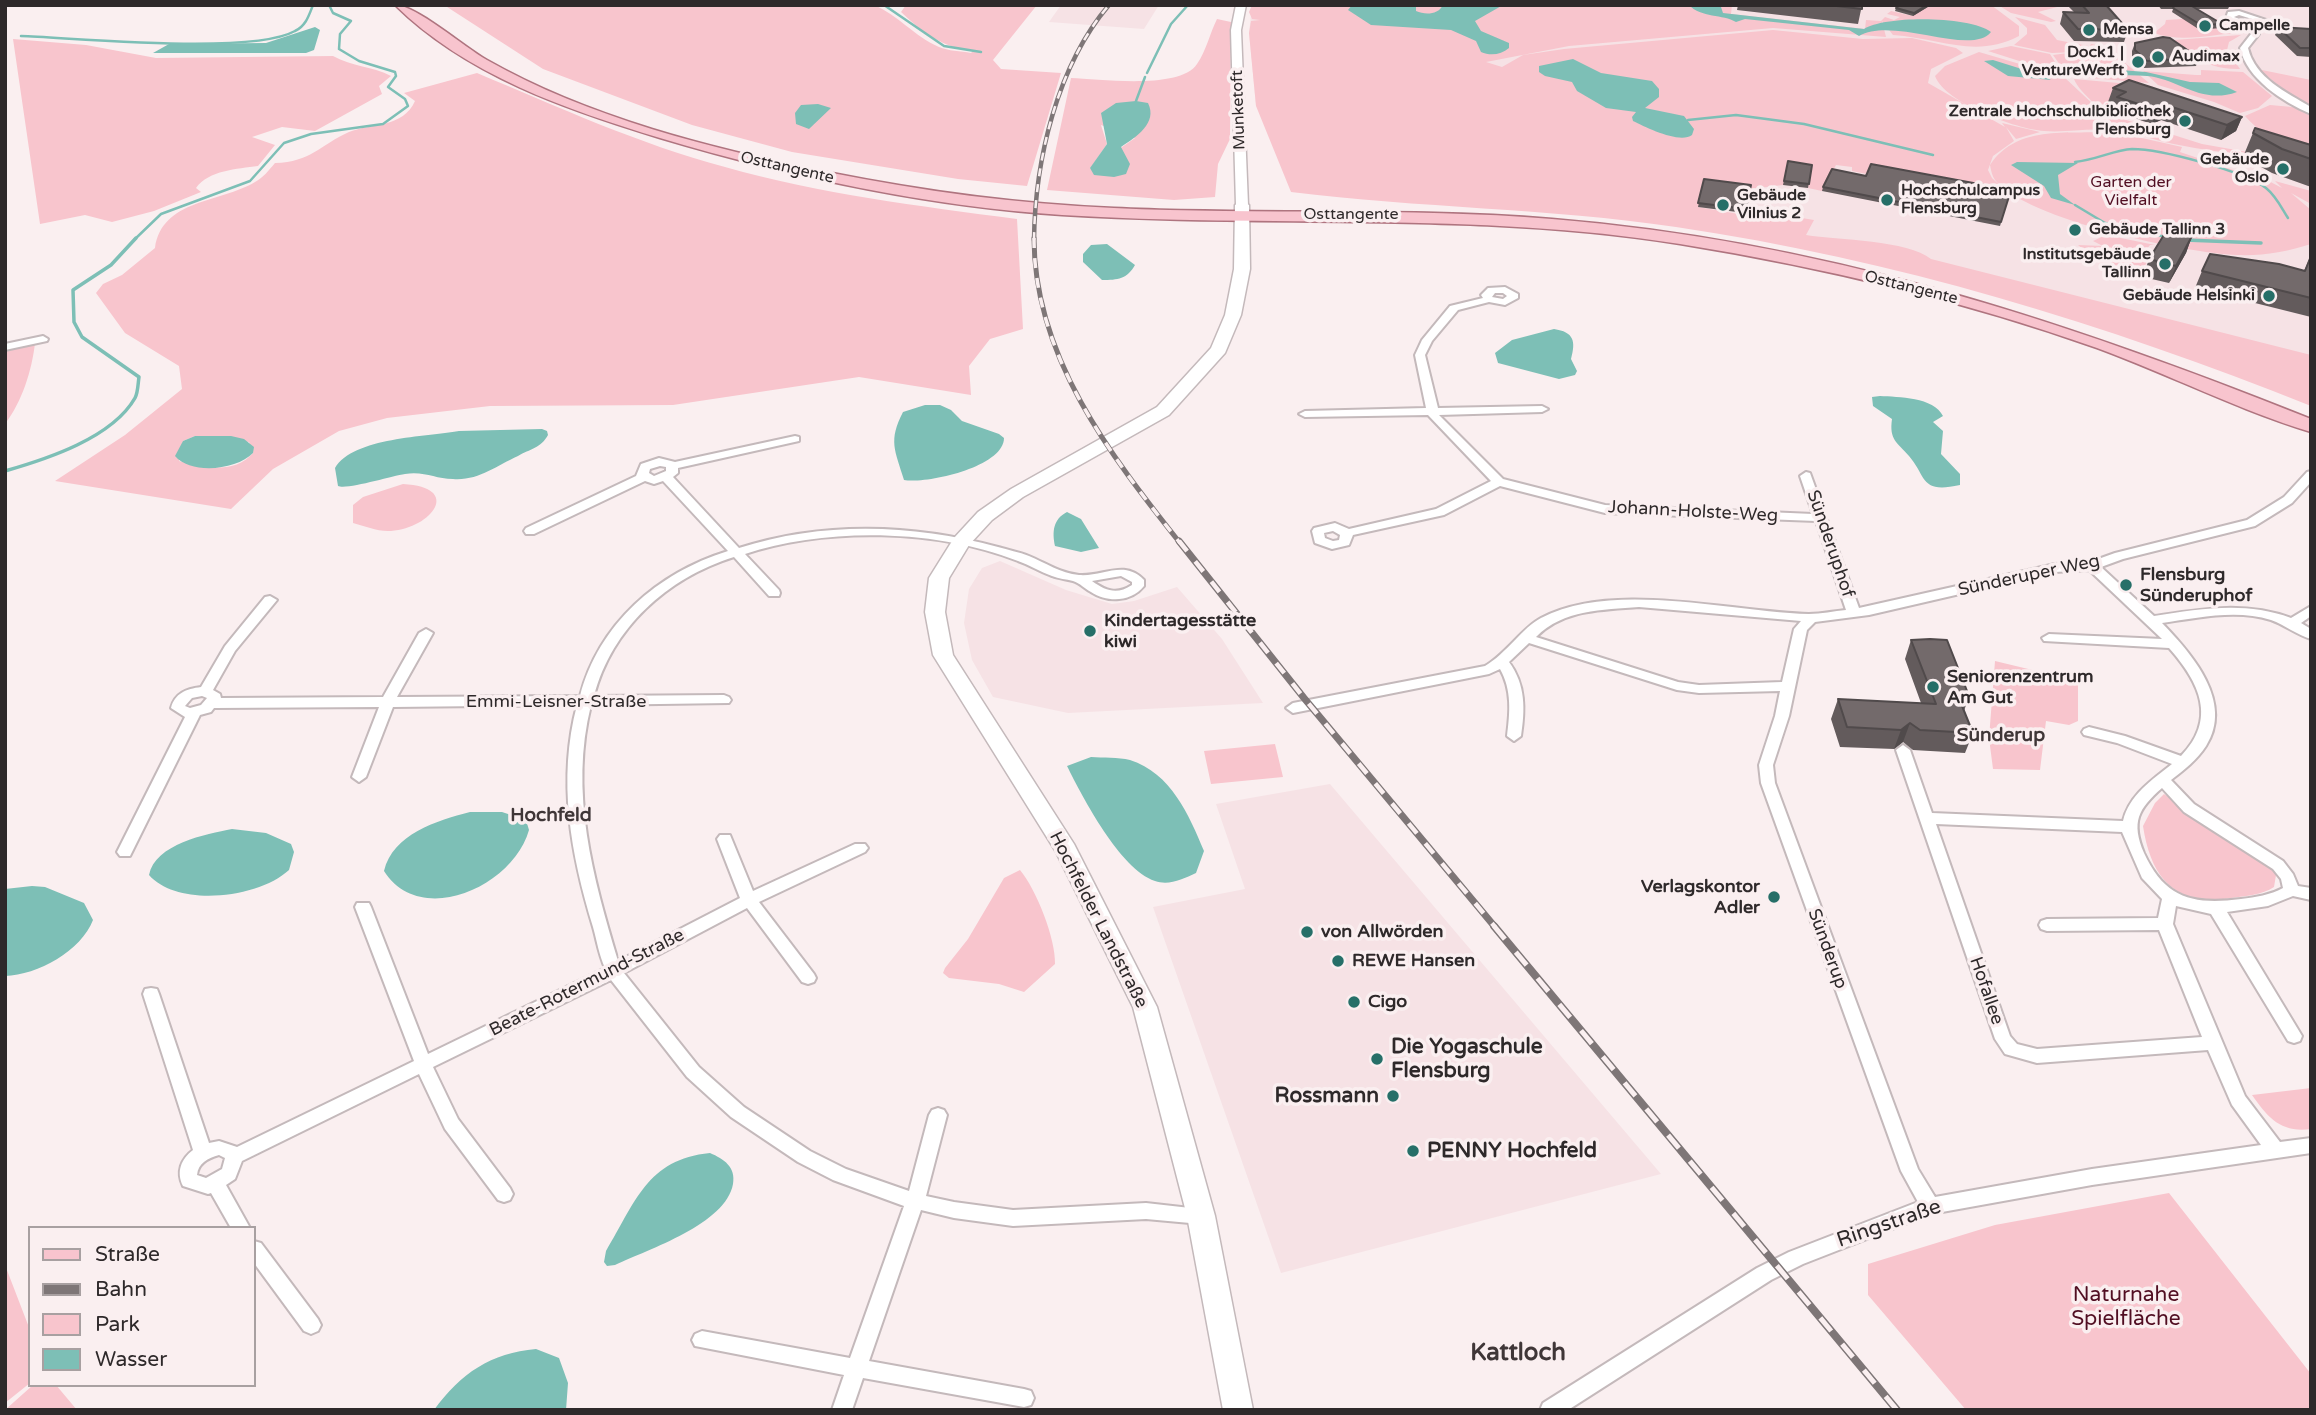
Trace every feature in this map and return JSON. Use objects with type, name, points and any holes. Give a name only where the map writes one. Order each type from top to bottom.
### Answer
[{"type":"main road","name":"Osttangente","points":[[401,5],[421,23],[491,68],[571,104],[713,151],[841,181],[992,204],[1120,214],[1410,207],[1548,216],[1682,233],[1789,251],[1976,296],[2200,368],[2311,412]]},
{"type":"main road","name":"Osttangente","points":[[416,5],[432,20],[509,66],[588,99],[648,122],[718,143],[833,171],[918,185],[1066,201],[1410,215],[1614,230],[1786,258],[1878,278],[2066,332],[2311,426]]},
{"type":"main road","name":"Hochfelder Landstraße","points":[[1238,1410],[1201,1216],[1144,1007],[1066,850],[943,655],[935,612],[939,578],[961,542],[985,516],[1017,493],[1163,411],[1190,385],[1219,350],[1233,315],[1242,269],[1242,210]]},
{"type":"street","name":"Munketoft","points":[[1241,5],[1236,30],[1242,210]]},
{"type":"street","points":[[2233,5],[2239,13],[2231,14],[2230,18],[2252,24],[2255,34],[2244,48],[2247,61],[2273,85],[2311,111]]},
{"type":"street","name":"Johann-Holste-Weg","points":[[1489,299],[1454,308],[1421,349],[1432,411],[1438,423],[1499,482],[1605,509],[1821,518]]},
{"type":"street","points":[[5,347],[43,339]]},
{"type":"street","points":[[1305,414],[1542,409]]},
{"type":"street","points":[[530,531],[643,477],[654,480],[669,472],[795,439]]},
{"type":"street","points":[[669,472],[733,552],[774,593]]},
{"type":"street","name":"Sünderuper Weg","points":[[1811,618],[1854,612],[2055,568],[2092,566],[2119,556],[2251,523],[2288,500],[2311,475]]},
{"type":"street","name":"Sünderuphof","points":[[1806,476],[1854,612]]},
{"type":"street","points":[[1347,533],[1440,512],[1499,482]]},
{"type":"street","points":[[1081,579],[1060,575],[1019,556],[961,542],[880,532],[791,539],[733,552],[665,585],[632,612],[600,662],[585,703],[576,744],[575,797],[580,855],[614,971],[704,1084],[747,1120],[798,1154],[856,1183],[915,1201],[1005,1217],[1050,1219],[1144,1211],[1201,1216]]},
{"type":"street","points":[[2092,566],[2172,644],[2193,670],[2210,710],[2206,731],[2197,750],[2164,781],[2149,790],[2138,803],[2129,827],[2144,871],[2170,898],[2216,908],[2272,898],[2291,890],[2311,894]]},
{"type":"street","points":[[209,697],[230,649],[270,600]]},
{"type":"street","points":[[1293,708],[1489,670],[1502,662],[1544,621],[1563,612],[1615,603],[1811,618]]},
{"type":"street","points":[[2150,621],[2236,610],[2275,615],[2293,622],[2311,635]]},
{"type":"street","points":[[2293,622],[2311,610]]},
{"type":"street","name":"Sünderup","points":[[1811,618],[1801,629],[1789,686],[1766,765],[1768,783],[1900,1146],[1930,1206]]},
{"type":"street","points":[[359,777],[387,703],[426,633]]},
{"type":"street","points":[[1526,638],[1677,686],[1699,689],[1789,686]]},
{"type":"street","points":[[2049,638],[2172,644]]},
{"type":"street","points":[[1502,662],[1509,670],[1517,698],[1514,736]]},
{"type":"street","name":"Emmi-Leisner-Straße","points":[[125,852],[194,713],[209,697],[387,703],[724,700]]},
{"type":"street","points":[[2089,732],[2184,763]]},
{"type":"street","name":"Hofallee","points":[[1903,750],[2003,1039],[2011,1049],[2037,1056],[2213,1043]]},
{"type":"street","points":[[2164,781],[2189,807],[2278,865],[2288,878],[2291,890]]},
{"type":"street","points":[[1927,818],[2129,827]]},
{"type":"street","points":[[725,839],[749,900],[808,978]]},
{"type":"street","name":"Beate-Rotermund-Straße","points":[[235,1156],[614,971],[749,900],[860,848]]},
{"type":"street","points":[[2170,898],[2165,924],[2213,1043],[2238,1100],[2276,1151]]},
{"type":"street","points":[[363,907],[424,1065],[451,1124],[504,1194]]},
{"type":"street","points":[[2216,908],[2294,1036]]},
{"type":"street","points":[[2047,925],[2165,924]]},
{"type":"street","points":[[151,994],[203,1153]]},
{"type":"street","points":[[842,1410],[915,1201],[938,1115]]},
{"type":"street","name":"Ringstraße","points":[[1549,1410],[1764,1274],[1796,1258],[1930,1206],[2092,1177],[2311,1145]]},
{"type":"street","points":[[219,1148],[227,1149],[235,1156],[229,1174],[216,1184],[200,1187],[187,1178],[190,1164],[203,1153],[219,1148]]},
{"type":"street","points":[[216,1184],[240,1226]]},
{"type":"street","points":[[256,1252],[311,1325]]},
{"type":"street","points":[[702,1340],[1024,1398]]},
{"type":"shaded area","points":[[1061,5],[1159,5],[1144,29],[1049,22]]},
{"type":"shaded area","name":"Hochschulcampus Flensburg","points":[[1252,5],[2311,5],[2311,397],[1990,287],[1256,106],[1249,33]]},
{"type":"shaded area","name":"Kindertagesstätte kiwi","points":[[1000,561],[1066,590],[1112,604],[1134,601],[1177,587],[1222,639],[1263,703],[1068,713],[993,697],[972,660],[964,623],[969,589],[982,568]]},
{"type":"shaded area","points":[[1330,784],[1661,1174],[1281,1273],[1153,907],[1245,889],[1216,804]]},
{"type":"green space","points":[[444,5],[874,5],[939,47],[971,53],[973,51],[934,38],[901,12],[906,5],[1037,5],[993,60],[1001,69],[1061,73],[1027,186],[958,179],[792,152],[692,125],[543,69]]},
{"type":"green space","points":[[1252,5],[1732,5],[1731,14],[1865,29],[1866,20],[1881,21],[1885,17],[1894,20],[1900,17],[1887,14],[1891,11],[1913,16],[1929,5],[1991,5],[2019,26],[2019,36],[2003,43],[1972,47],[1893,35],[1882,21],[1886,37],[1773,28],[1569,46],[1486,62],[1502,67],[1523,55],[1564,49],[1773,30],[1863,39],[1912,38],[1956,48],[1963,53],[1931,69],[1928,83],[2005,127],[2002,123],[2040,132],[2016,139],[2006,127],[2014,141],[1993,156],[1988,170],[1992,178],[2009,194],[1867,174],[1852,171],[1852,167],[1836,165],[1822,191],[1808,188],[1810,169],[1783,185],[1750,189],[1698,207],[1750,216],[1754,210],[1814,220],[1806,235],[1890,244],[1931,259],[2311,355],[2311,406],[2156,348],[2077,322],[1919,276],[1838,257],[1676,227],[1628,221],[1291,192],[1256,106],[1249,33],[1251,21],[1260,20],[1252,19],[1249,12]]},
{"type":"green space","points":[[1998,5],[2061,6],[2038,12],[2056,21],[2051,22],[2011,13]]},
{"type":"green space","points":[[2015,17],[2045,25],[2057,40],[2088,46],[2081,52],[2088,50],[2091,44],[2106,47],[2149,83],[2068,76],[2053,55],[2075,52],[2052,53],[2014,45],[2027,34],[2027,28]]},
{"type":"green space","points":[[1217,19],[1231,22],[1230,139],[1218,164],[1215,197],[1174,200],[1047,190],[1071,78],[1139,81],[1174,77],[1188,72],[1197,64]],"holes":[[[1101,125],[1135,138],[1090,169],[1107,144]]]},
{"type":"green space","points":[[2166,20],[2229,20],[2252,28],[2244,32],[2187,38],[2154,33]]},
{"type":"green space","points":[[2241,35],[2229,42],[2227,50],[2240,69],[2215,66],[2161,41]]},
{"type":"green space","points":[[13,39],[86,45],[156,58],[333,56],[391,76],[379,86],[382,94],[315,131],[282,127],[252,137],[275,145],[258,166],[208,177],[196,188],[201,192],[154,211],[112,222],[85,215],[40,224]]},
{"type":"green space","points":[[2011,46],[2050,54],[2063,75],[1988,51]]},
{"type":"green space","name":"Garten der Vielfalt","points":[[1979,52],[2064,77],[2095,106],[2134,134],[2115,132],[2182,147],[2180,152],[2239,172],[2246,169],[2282,188],[2275,181],[2311,191],[2311,204],[2291,193],[2311,210],[2311,244],[2274,253],[2247,255],[2182,248],[2072,221],[2012,195],[1995,180],[1990,165],[2002,151],[2016,142],[2047,134],[2115,131],[2032,129],[2000,120],[1966,105],[1941,86],[1935,76],[1945,66]]},
{"type":"green space","points":[[2257,69],[2311,80],[2311,107],[2306,106]]},
{"type":"green space","points":[[2201,70],[2243,72],[2272,96],[2258,108],[2240,113],[2158,85],[2143,71],[2201,75]]},
{"type":"green space","points":[[477,73],[630,136],[725,167],[833,192],[1017,219],[1023,329],[990,339],[969,366],[971,395],[859,377],[673,405],[490,406],[387,418],[339,431],[273,469],[231,509],[55,481],[125,435],[182,389],[179,366],[125,333],[96,293],[103,284],[122,275],[155,248],[160,232],[180,211],[255,182],[275,163],[298,160],[349,132],[403,116],[415,101],[404,93]],"holes":[[[195,436],[249,442],[253,453],[245,460],[228,467],[179,461],[183,441]]]},
{"type":"green space","points":[[2074,79],[2152,86],[2174,104],[2121,107],[2113,111],[2122,115],[2120,118],[2202,144],[2253,153],[2228,153],[2194,148],[2135,133],[2101,109]]},
{"type":"green space","points":[[2270,105],[2303,108],[2311,114],[2311,145],[2274,139],[2260,131],[2245,116]]},
{"type":"green space","points":[[2106,235],[2155,245],[2150,245],[2147,249],[2152,251],[2139,278],[2110,271],[2078,245],[2103,246],[2093,241]]},
{"type":"green space","points":[[35,343],[25,385],[5,424],[5,349]]},
{"type":"green space","points":[[403,484],[432,492],[436,499],[435,508],[429,516],[419,523],[391,531],[376,530],[353,523],[353,505],[363,497]]},
{"type":"green space","points":[[1995,661],[2078,681],[2078,721],[2069,725],[2046,721],[2040,770],[1993,769],[1989,738]]},
{"type":"green space","points":[[1275,744],[1283,777],[1211,784],[1204,751]]},
{"type":"green space","points":[[2164,794],[2273,868],[2276,875],[2274,887],[2254,895],[2212,900],[2195,898],[2169,885],[2152,861],[2143,826],[2155,803]]},
{"type":"green space","points":[[1020,870],[1044,915],[1052,941],[1055,964],[1024,992],[999,984],[949,978],[943,973],[945,968],[968,939],[1004,878]]},
{"type":"green space","points":[[2311,1088],[2311,1129],[2291,1129],[2276,1122],[2252,1095]]},
{"type":"green space","name":"Naturnahe Spielfläche","points":[[2169,1193],[2311,1374],[2311,1410],[1966,1410],[1868,1295],[1868,1264],[1995,1225]]},
{"type":"green space","points":[[5,1265],[28,1325],[28,1385],[5,1403]]},
{"type":"green space","points":[[31,1387],[58,1387],[77,1410],[5,1410]]},
{"type":"water","points":[[1352,5],[1416,5],[1416,11],[1427,13],[1438,11],[1443,5],[1503,5],[1475,21],[1481,31],[1509,43],[1509,48],[1488,54],[1481,52],[1476,41],[1451,30],[1371,25],[1348,10]]},
{"type":"water","points":[[1689,5],[1721,7],[1723,13],[1864,29],[1890,21],[1928,19],[1966,23],[1991,32],[1981,39],[1967,40],[1892,30],[1874,31],[1859,36],[1849,30],[1745,19],[1736,22],[1700,12]]},
{"type":"water","points":[[315,27],[320,30],[314,50],[306,53],[153,53],[169,44],[266,43]]},
{"type":"water","points":[[1573,59],[1601,73],[1652,81],[1659,89],[1659,97],[1645,108],[1684,116],[1694,129],[1692,135],[1680,138],[1655,131],[1633,121],[1632,117],[1636,112],[1606,108],[1577,91],[1572,82],[1539,72],[1539,66]]},
{"type":"water","points":[[1993,60],[2051,80],[2008,76],[1984,61]]},
{"type":"water","points":[[2081,67],[2146,72],[2190,82],[2219,83],[2237,92],[2212,95],[2147,76],[2082,75],[2075,70]]},
{"type":"water","points":[[1116,103],[1148,103],[1150,117],[1144,129],[1121,147],[1130,164],[1126,174],[1114,177],[1094,175],[1090,168],[1107,144],[1101,113]]},
{"type":"water","points":[[818,104],[831,108],[809,129],[796,124],[795,113],[801,105]]},
{"type":"water","points":[[2017,162],[2078,163],[2058,175],[2060,194],[2075,205],[2051,198],[2044,186],[2011,165]]},
{"type":"water","points":[[1107,244],[1135,265],[1125,276],[1102,280],[1083,262],[1083,254],[1091,245]]},
{"type":"water","points":[[1554,329],[1566,332],[1572,338],[1571,359],[1577,371],[1575,375],[1559,379],[1498,363],[1495,353],[1512,340]]},
{"type":"water","points":[[1872,397],[1915,399],[1938,410],[1943,416],[1933,422],[1943,431],[1941,454],[1960,474],[1960,485],[1938,487],[1926,482],[1895,440],[1892,419],[1873,406]]},
{"type":"water","points":[[925,405],[940,405],[951,410],[962,421],[999,434],[1004,438],[1001,448],[992,457],[963,471],[929,479],[904,480],[894,446],[898,422],[903,412]]},
{"type":"water","points":[[542,429],[547,431],[548,435],[535,448],[471,478],[447,479],[412,473],[338,486],[335,468],[344,458],[358,450],[392,440],[459,431]]},
{"type":"water","points":[[195,436],[231,436],[244,439],[254,447],[253,453],[246,459],[226,466],[192,466],[175,456],[183,441]]},
{"type":"water","points":[[1067,512],[1081,519],[1099,548],[1081,552],[1055,546],[1055,526],[1059,518]]},
{"type":"water","points":[[1091,757],[1130,760],[1144,766],[1167,785],[1185,810],[1204,851],[1196,873],[1176,881],[1155,881],[1142,874],[1116,848],[1067,766]]},
{"type":"water","points":[[470,812],[502,812],[526,820],[529,830],[520,850],[505,868],[486,883],[464,893],[441,898],[420,897],[400,888],[384,871],[396,847],[406,838],[430,825]]},
{"type":"water","points":[[232,829],[266,833],[291,844],[294,852],[289,870],[276,880],[259,887],[219,895],[179,892],[162,885],[149,875],[153,864],[171,848],[183,842]]},
{"type":"water","points":[[45,887],[84,903],[93,920],[79,942],[57,959],[31,971],[5,976],[5,889]]},
{"type":"water","points":[[710,1153],[728,1164],[733,1173],[733,1184],[727,1198],[716,1211],[684,1234],[615,1265],[607,1266],[604,1262],[606,1251],[645,1186],[671,1164]]},
{"type":"water","points":[[536,1349],[559,1358],[568,1383],[566,1410],[434,1410],[455,1385],[478,1367],[505,1355]]},
{"type":"building","points":[[1828,5],[1862,5],[1862,9]]},
{"type":"building","points":[[1900,5],[1927,5],[1914,13],[1896,8]]},
{"type":"building","points":[[2082,5],[2106,5],[2128,30],[2078,29],[2063,12],[2089,13]]},
{"type":"building","points":[[2175,5],[2190,5],[2222,24],[2201,25],[2173,8]]},
{"type":"building","points":[[2278,27],[2311,29],[2311,48],[2300,48]]},
{"type":"building","points":[[2170,38],[2199,58],[2147,61],[2135,50],[2135,43]]},
{"type":"building","points":[[2129,80],[2242,117],[2227,125],[2166,105],[2157,110],[2117,97],[2126,92],[2113,88]]},
{"type":"building","points":[[2255,128],[2311,145],[2311,159],[2282,149],[2253,133]]},
{"type":"building","points":[[1788,161],[1812,165],[1809,184],[1784,181]]},
{"type":"building","points":[[1871,164],[2011,190],[2001,222],[1823,187],[1832,169],[1866,176]]},
{"type":"building","points":[[1704,179],[1751,185],[1746,209],[1698,203]]},
{"type":"building","points":[[2167,230],[2192,236],[2176,266],[2149,259]]},
{"type":"building","points":[[2210,254],[2279,264],[2305,271],[2311,256],[2311,298],[2202,271]]},
{"type":"building","points":[[1911,640],[1947,640],[1969,696],[1958,696],[1973,733],[1920,730],[1910,723],[1901,730],[1847,727],[1838,699],[1936,704]]},
{"type":"waterway","points":[[21,36],[163,43],[242,42],[273,38],[299,29],[313,5]]},
{"type":"waterway","points":[[135,239],[161,214],[250,181],[284,143],[311,134],[383,124],[408,106],[405,99],[388,87],[396,76],[395,72],[359,61],[339,49],[340,34],[351,21],[333,13],[329,5]]},
{"type":"waterway","points":[[884,5],[944,46],[981,52]]},
{"type":"waterway","points":[[1147,73],[1171,24],[1188,5]]},
{"type":"waterway","points":[[1136,101],[1145,77]]},
{"type":"waterway","points":[[1688,120],[1736,115],[1804,124],[1933,155]]},
{"type":"waterway","points":[[2075,162],[2132,149],[2201,162],[2255,181],[2266,188],[2276,198],[2288,218]]},
{"type":"waterway","points":[[2075,205],[2105,223],[2166,237]]},
{"type":"waterway","points":[[5,471],[59,453],[95,436],[125,412],[135,398],[139,377],[82,337],[74,322],[73,290],[111,265],[135,239]]},
{"type":"waterway","points":[[2185,240],[2261,243]]},
{"type":"railway","points":[[1034,239],[1039,178],[1052,115],[1075,56],[1109,5]]},
{"type":"railway","points":[[1034,239],[1037,281],[1047,323],[1062,363],[1103,439],[1180,543]]},
{"type":"railway","points":[[1179,541],[1304,698],[1495,927]]},
{"type":"railway","points":[[1494,926],[1897,1410]]},
{"type":"place","name":"Campelle","points":[[2205,26]]},
{"type":"place","name":"Mensa","points":[[2089,30]]},
{"type":"place","name":"Audimax","points":[[2158,57]]},
{"type":"place","name":"Dock1 | VentureWerft","points":[[2138,62]]},
{"type":"place","name":"Zentrale Hochschulbibliothek Flensburg","points":[[2185,121]]},
{"type":"place","name":"Gebäude Oslo","points":[[2283,169]]},
{"type":"place","name":"Hochschulcampus Flensburg","points":[[1887,200]]},
{"type":"place","name":"Gebäude Vilnius 2","points":[[1723,205]]},
{"type":"place","name":"Gebäude Tallinn 3","points":[[2075,230]]},
{"type":"place","name":"Institutsgebäude Tallinn","points":[[2165,264]]},
{"type":"place","name":"Gebäude Helsinki","points":[[2269,296]]},
{"type":"place","name":"Flensburg Sünderuphof","points":[[2126,585]]},
{"type":"place","name":"Kindertagesstätte kiwi","points":[[1090,631]]},
{"type":"place","name":"Seniorenzentrum Am Gut","points":[[1933,687]]},
{"type":"place","name":"Verlagskontor Adler","points":[[1774,897]]},
{"type":"place","name":"von Allwörden","points":[[1307,932]]},
{"type":"place","name":"REWE Hansen","points":[[1338,961]]},
{"type":"place","name":"Cigo","points":[[1354,1002]]},
{"type":"place","name":"Die Yogaschule Flensburg","points":[[1377,1059]]},
{"type":"place","name":"Rossmann","points":[[1393,1096]]},
{"type":"place","name":"PENNY Hochfeld","points":[[1413,1151]]},
{"type":"district","name":"Sünderup","points":[[2001,736]]},
{"type":"district","name":"Hochfeld","points":[[551,816]]},
{"type":"district","name":"Kattloch","points":[[1518,1354]]}]
